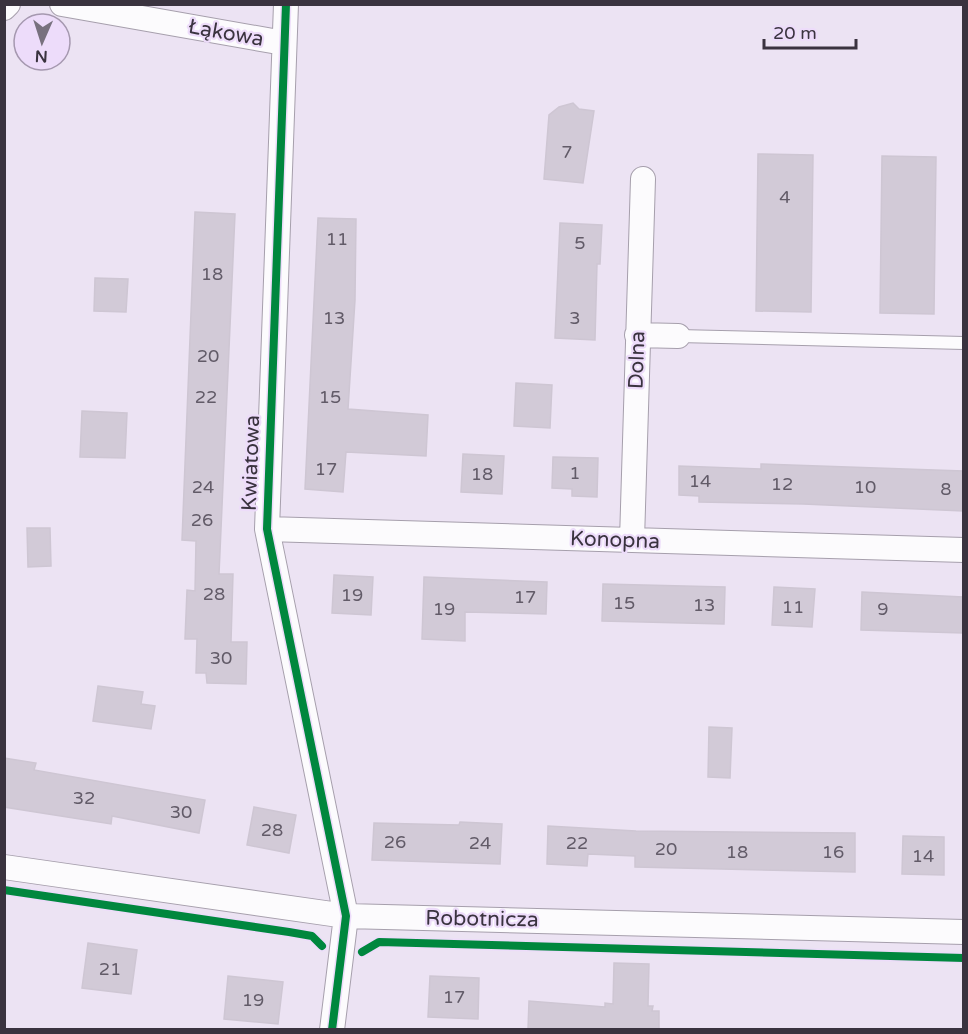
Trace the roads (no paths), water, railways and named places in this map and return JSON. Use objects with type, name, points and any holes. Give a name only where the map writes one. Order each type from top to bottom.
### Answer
[{"type":"street","points":[[4,8],[8,4]]},
{"type":"street","name":"Łąkowa","points":[[62,4],[284,43]]},
{"type":"street","name":"Kwiatowa","points":[[286,4],[267,529],[346,916],[332,1029]]},
{"type":"street","name":"Dolna","points":[[632,540],[643,179]]},
{"type":"street","points":[[637,336],[678,336]]},
{"type":"street","name":"Konopna","points":[[267,529],[963,550]]},
{"type":"street","name":"Robotnicza","points":[[4,867],[346,916],[963,932]]},
{"type":"lane","points":[[678,336],[963,343]]}]
